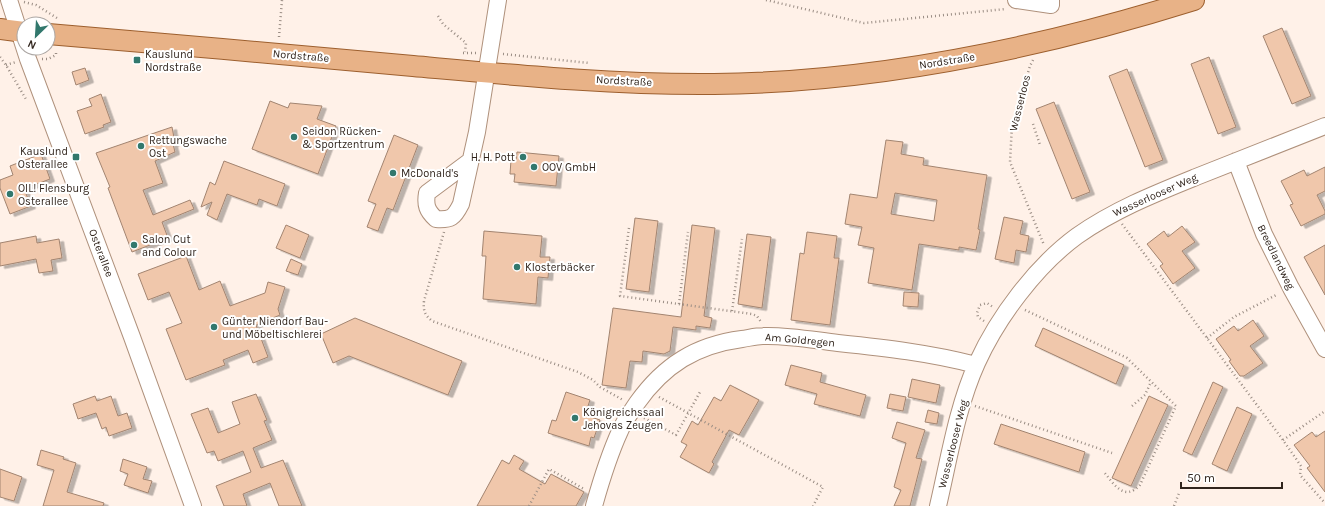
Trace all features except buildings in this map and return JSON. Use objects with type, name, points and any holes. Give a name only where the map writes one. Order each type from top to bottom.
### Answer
[{"type":"main road","name":"Nordstraße","points":[[56,27],[487,73],[633,83],[715,84],[784,81],[951,62],[1044,42],[1129,20],[1194,0]]},
{"type":"street","points":[[470,161],[477,132],[498,0]]},
{"type":"street","name":"Osterallee","points":[[15,1],[14,31],[28,59],[132,337],[193,506]]},
{"type":"street","points":[[1014,4],[1051,2]]},
{"type":"street","name":"Wasserlooser Weg","points":[[938,506],[963,402],[976,365],[988,340],[1021,291],[1050,259],[1076,237],[1114,213],[1147,197],[1325,126]]},
{"type":"street","name":"Breedlandweg","points":[[1236,161],[1264,234],[1291,288],[1325,349]]},
{"type":"street","name":"Am Goldregen","points":[[595,501],[620,430],[633,409],[646,390],[663,372],[676,362],[697,350],[723,341],[762,336],[791,337],[954,359],[976,365]]},
{"type":"path","points":[[279,39],[282,0]]},
{"type":"path","points":[[766,0],[864,23],[1014,4]]},
{"type":"path","points":[[15,1],[36,4],[45,16]]},
{"type":"path","points":[[438,16],[442,24],[466,43],[465,52]]},
{"type":"path","points":[[460,54],[465,52],[490,53],[590,63]]},
{"type":"path","points":[[0,57],[28,103]]},
{"type":"path","name":"Wasserloos","points":[[1034,59],[1030,66],[1012,125],[1010,162],[1050,259]]},
{"type":"path","points":[[1033,124],[1040,145]]},
{"type":"path","points":[[1114,213],[1283,440],[1301,466],[1300,475],[1325,503]]},
{"type":"path","points":[[629,228],[620,296],[752,314],[757,316],[761,322],[762,336]]},
{"type":"path","points":[[679,304],[688,232]]},
{"type":"path","points":[[444,234],[424,301],[423,309],[426,316],[432,321],[578,372],[593,380],[600,387],[633,409],[676,435],[700,392]]},
{"type":"path","points":[[732,311],[742,239]]},
{"type":"path","points":[[1207,338],[1234,317],[1291,288]]},
{"type":"path","points":[[1012,304],[1127,358],[1176,406],[1140,485],[1136,490],[1124,492],[1118,489],[1104,472]]},
{"type":"path","points":[[1132,406],[1145,395],[1151,382]]},
{"type":"path","points":[[646,390],[823,487],[813,506]]},
{"type":"path","points":[[963,402],[1112,454]]},
{"type":"path","points":[[1283,440],[1325,411]]},
{"type":"path","points":[[529,506],[541,489],[549,470],[595,501]]},
{"type":"path","points":[[1174,506],[1179,493]]},
{"type":"place","name":"Kauslund Nordstraße","points":[[137,60]]},
{"type":"place","name":"Seidon Rücken- & Sportzentrum","points":[[294,137]]},
{"type":"place","name":"Rettungswache Ost","points":[[141,146]]},
{"type":"place","name":"Kauslund Osterallee","points":[[76,157]]},
{"type":"place","name":"H. H. Pott","points":[[523,157]]},
{"type":"place","name":"OOV GmbH","points":[[534,167]]},
{"type":"place","name":"McDonald's","points":[[393,173]]},
{"type":"place","name":"OIL! Flensburg Osterallee","points":[[10,194]]},
{"type":"place","name":"Salon Cut and Colour","points":[[134,245]]},
{"type":"place","name":"Klosterbäcker","points":[[517,267]]},
{"type":"place","name":"Günter Niendorf Bau- und Möbeltischlerei","points":[[214,327]]},
{"type":"place","name":"Königreichssaal Jehovas Zeugen","points":[[575,418]]}]
